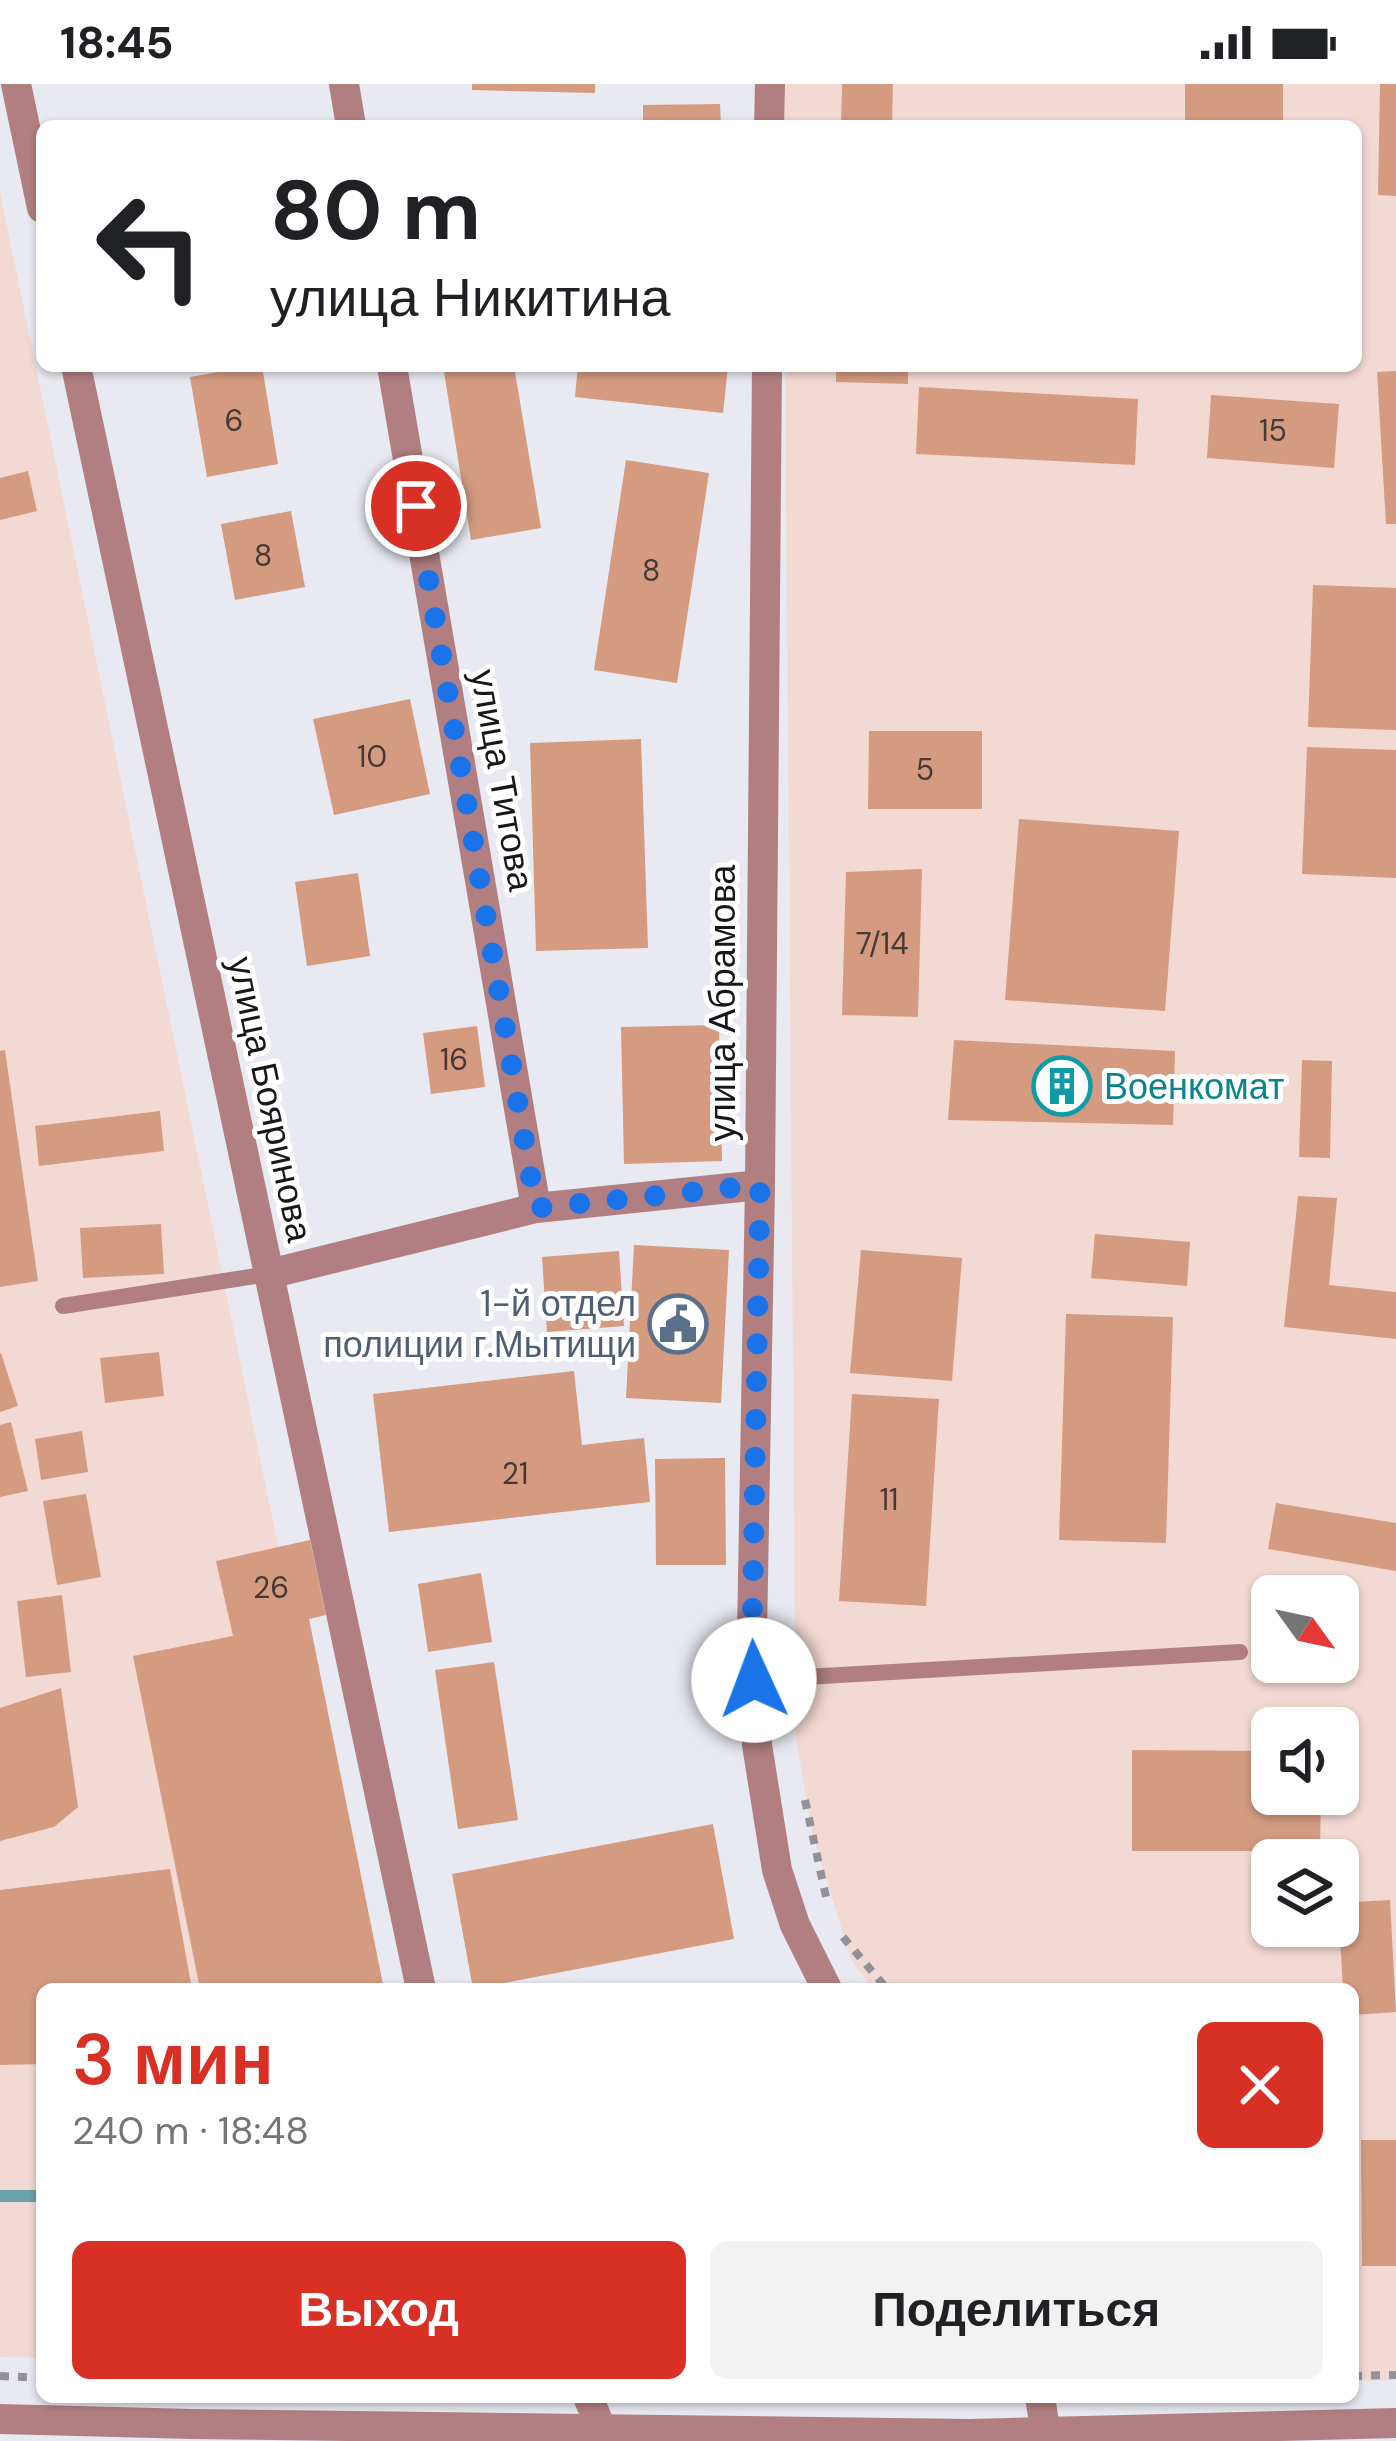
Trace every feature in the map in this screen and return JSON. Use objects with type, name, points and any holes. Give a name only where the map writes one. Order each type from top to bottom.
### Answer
[{"type":"street","points":[[16,84],[36,179]]},
{"type":"street","points":[[344,84],[350,120]]},
{"type":"street","points":[[770,84],[770,120]]},
{"type":"street","name":"улица Бояринова","points":[[77,372],[420,1983]]},
{"type":"street","name":"улица Титова","points":[[393,372],[536,1208]]},
{"type":"street","name":"улица Абрамова","points":[[767,372],[752,1635],[757,1745],[778,1870],[795,1924],[824,1983]]},
{"type":"street","points":[[269,1274],[536,1208],[760,1185]]},
{"type":"street","points":[[591,2403],[601,2428]]},
{"type":"street","points":[[1041,2403],[1047,2437]]},
{"type":"street","points":[[0,2419],[186,2433],[409,2434],[601,2428],[729,2436],[1047,2437],[1396,2423]]},
{"type":"lane","points":[[63,1306],[269,1274]]},
{"type":"lane","points":[[754,1680],[1240,1652]]},
{"type":"path","points":[[1359,2376],[1396,2375]]},
{"type":"path","points":[[0,2376],[36,2378]]},
{"type":"shaded area","points":[[782,84],[1396,84],[1396,2380],[1359,2381],[1359,1983],[868,1983],[852,1962],[812,1832],[796,1738],[785,372],[1362,372],[1362,120],[782,120]]},
{"type":"shaded area","points":[[0,192],[368,1983],[36,1983],[36,2358],[0,2357]]},
{"type":"building","points":[[472,84],[595,84],[595,93],[472,90]]},
{"type":"building","points":[[842,84],[893,84],[892,120],[841,120]]},
{"type":"building","points":[[1185,84],[1283,84],[1283,120],[1185,120]]},
{"type":"building","points":[[1380,84],[1396,84],[1396,196],[1378,195]]},
{"type":"building","points":[[720,104],[721,120],[643,120],[643,105]]},
{"type":"building","points":[[1396,371],[1396,524],[1386,524],[1377,372]]},
{"type":"building","points":[[263,372],[278,464],[207,477],[190,377]]},
{"type":"building","points":[[444,372],[515,372],[541,528],[471,540]]},
{"type":"building","points":[[577,372],[727,372],[723,413],[575,397]]},
{"type":"building","points":[[836,372],[908,372],[908,384],[836,382]]},
{"type":"building","points":[[919,387],[1138,399],[1135,465],[916,454]]},
{"type":"building","points":[[1211,395],[1339,404],[1334,468],[1207,458]]},
{"type":"building","points":[[626,460],[709,473],[677,683],[594,670]]},
{"type":"building","points":[[28,471],[37,511],[0,520],[0,478]]},
{"type":"building","points":[[291,511],[305,587],[235,600],[221,524]]},
{"type":"building","points":[[1313,585],[1396,588],[1396,730],[1308,727]]},
{"type":"building","points":[[410,699],[430,794],[334,815],[313,719]]},
{"type":"building","points":[[869,731],[982,731],[982,809],[868,809]]},
{"type":"building","points":[[641,739],[648,948],[536,951],[530,743]]},
{"type":"building","points":[[1307,747],[1396,750],[1396,878],[1302,874]]},
{"type":"building","points":[[1019,819],[1179,831],[1165,1011],[1005,1000]]},
{"type":"building","points":[[922,869],[918,1017],[842,1015],[846,872]]},
{"type":"building","points":[[358,873],[370,956],[307,966],[295,882]]},
{"type":"building","points":[[719,1025],[722,1161],[624,1164],[621,1027]]},
{"type":"building","points":[[477,1026],[485,1087],[431,1094],[423,1033]]},
{"type":"building","name":"Военкомат","points":[[954,1040],[1175,1051],[1173,1125],[948,1120]]},
{"type":"building","points":[[5,1050],[38,1281],[0,1287],[0,1051]]},
{"type":"building","points":[[1302,1060],[1332,1061],[1330,1158],[1299,1157]]},
{"type":"building","points":[[160,1111],[164,1151],[39,1166],[35,1126]]},
{"type":"building","points":[[1298,1196],[1337,1198],[1329,1285],[1396,1292],[1396,1339],[1284,1327]]},
{"type":"building","points":[[161,1224],[164,1274],[83,1278],[80,1228]]},
{"type":"building","points":[[1095,1234],[1190,1242],[1187,1286],[1091,1278]]},
{"type":"building","name":"1-й отдел полиции г.Мытищи","points":[[634,1245],[729,1250],[721,1403],[626,1398]]},
{"type":"building","points":[[861,1250],[962,1258],[952,1381],[850,1373]]},
{"type":"building","points":[[619,1251],[624,1326],[547,1332],[542,1257]]},
{"type":"building","points":[[1066,1314],[1173,1317],[1166,1543],[1059,1540]]},
{"type":"building","points":[[159,1352],[164,1396],[105,1403],[100,1358]]},
{"type":"building","points":[[0,1354],[18,1406],[0,1412]]},
{"type":"building","points":[[574,1371],[582,1445],[644,1438],[650,1502],[389,1532],[373,1394]]},
{"type":"building","points":[[852,1394],[939,1399],[926,1606],[839,1601]]},
{"type":"building","points":[[11,1422],[28,1491],[0,1497],[0,1425]]},
{"type":"building","points":[[82,1431],[88,1472],[41,1480],[35,1439]]},
{"type":"building","points":[[725,1458],[726,1565],[656,1565],[655,1459]]},
{"type":"building","points":[[86,1494],[101,1577],[57,1585],[43,1501]]},
{"type":"building","points":[[1276,1503],[1396,1523],[1396,1571],[1268,1549]]},
{"type":"building","points":[[310,1540],[326,1615],[309,1619],[383,1983],[199,1983],[133,1656],[233,1636],[216,1561]]},
{"type":"building","points":[[481,1573],[492,1642],[428,1652],[418,1584]]},
{"type":"building","points":[[62,1595],[71,1672],[26,1677],[17,1601]]},
{"type":"building","points":[[494,1662],[518,1820],[458,1829],[435,1670]]},
{"type":"building","points":[[61,1688],[78,1807],[54,1827],[0,1841],[0,1708]]},
{"type":"building","points":[[1132,1750],[1251,1751],[1251,1815],[1321,1815],[1320,1839],[1251,1839],[1251,1851],[1132,1851]]},
{"type":"building","points":[[713,1824],[734,1939],[504,1983],[472,1983],[452,1874]]},
{"type":"building","points":[[170,1869],[191,1983],[36,1983],[36,2064],[0,2065],[0,1890]]},
{"type":"building","points":[[1390,1900],[1396,2012],[1359,2015],[1359,1983],[1343,1983],[1341,1947],[1359,1947],[1359,1902]]},
{"type":"building","points":[[1361,2140],[1396,2140],[1396,2266],[1362,2266]]},
{"type":"waterway","points":[[0,2196],[36,2196]]},
{"type":"place","name":"Военкомат","points":[[1062,1086]]},
{"type":"place","name":"1-й отдел полиции г.Мытищи","points":[[678,1324]]},
{"type":"route","points":[[416,506],[536,1208],[760,1185],[754,1680]]}]
